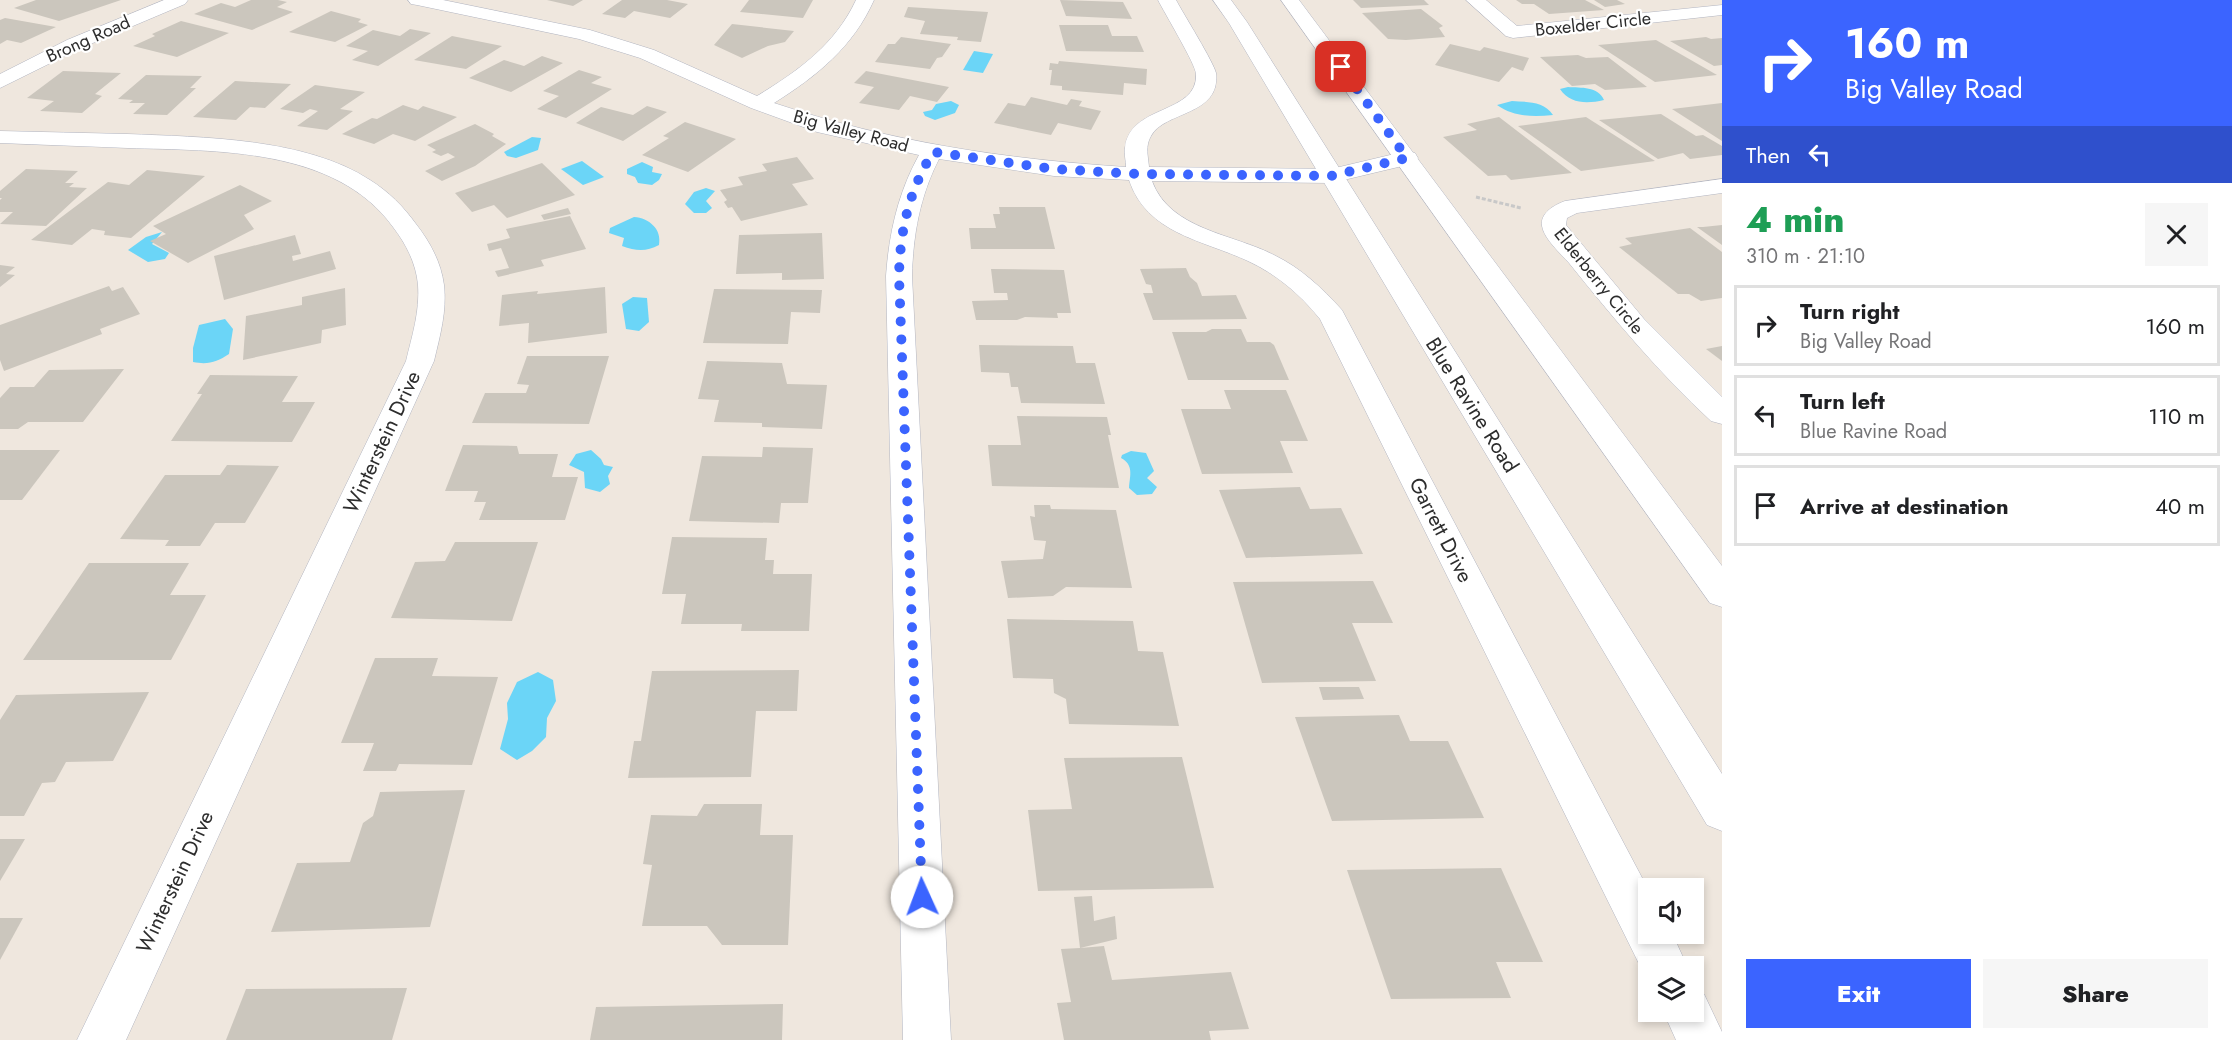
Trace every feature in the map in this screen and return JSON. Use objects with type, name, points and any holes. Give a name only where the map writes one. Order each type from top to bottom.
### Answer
[{"type":"street","name":"Brong Road","points":[[0,82],[74,44],[178,0]]},
{"type":"street","name":"Big Valley Road","points":[[417,0],[447,3],[616,43],[647,54],[758,104],[825,127],[933,152],[1054,169],[1138,174],[1331,176],[1407,158]]},
{"type":"street","points":[[758,104],[820,62],[856,21],[865,0]]},
{"type":"street","name":"Garrett Drive","points":[[1167,0],[1206,72],[1206,83],[1201,94],[1191,104],[1149,124],[1139,132],[1134,142],[1134,155],[1142,189],[1153,206],[1177,224],[1270,262],[1295,278],[1317,296],[1332,316],[1659,956]]},
{"type":"street","name":"Blue Ravine Road","points":[[1222,0],[1238,22],[1722,811]]},
{"type":"street","points":[[1290,0],[1722,593]]},
{"type":"street","name":"Boxelder Circle","points":[[1474,0],[1512,32],[1722,10]]},
{"type":"street","name":"Winterstein Drive","points":[[0,137],[230,146],[286,156],[324,167],[372,192],[397,213],[423,253],[431,285],[430,321],[420,361],[101,1040]]},
{"type":"street","points":[[927,1040],[899,276],[900,245],[907,207],[920,173],[933,152]]},
{"type":"street","name":"Elderberry Circle","points":[[1722,186],[1573,206],[1563,209],[1554,217],[1555,230],[1633,325],[1699,394],[1722,414]]},
{"type":"street","points":[[1692,1022],[1701,1040]]},
{"type":"path","points":[[1472,196],[1484,197],[1554,217]]},
{"type":"water","points":[[974,51],[993,54],[983,73],[963,70]]},
{"type":"water","points":[[1568,87],[1593,90],[1598,92],[1604,100],[1579,102],[1569,98],[1560,89]]},
{"type":"water","points":[[951,101],[959,105],[955,113],[935,120],[925,116],[923,112],[932,110],[936,104]]},
{"type":"water","points":[[1512,101],[1540,105],[1553,115],[1524,115],[1510,112],[1497,105]]},
{"type":"water","points":[[532,137],[541,138],[538,150],[516,158],[507,156],[504,152]]},
{"type":"water","points":[[582,161],[604,177],[583,185],[561,169]]},
{"type":"water","points":[[642,162],[653,167],[652,172],[662,174],[659,180],[652,185],[638,183],[635,177],[627,174],[627,169]]},
{"type":"water","points":[[706,188],[715,191],[706,201],[712,208],[706,213],[694,213],[685,204],[694,192]]},
{"type":"water","points":[[634,217],[653,225],[658,234],[659,245],[645,250],[632,249],[622,246],[624,238],[609,233],[610,228]]},
{"type":"water","points":[[162,232],[152,244],[169,253],[165,259],[148,262],[128,250],[146,237]]},
{"type":"water","points":[[633,297],[647,298],[649,322],[639,331],[626,329],[622,304]]},
{"type":"water","points":[[225,319],[233,329],[229,354],[212,362],[193,362],[193,348],[199,325]]},
{"type":"water","points":[[591,450],[604,465],[613,467],[608,476],[610,484],[600,492],[585,488],[584,472],[569,465],[576,454]]},
{"type":"water","points":[[1131,451],[1146,453],[1154,471],[1147,478],[1157,487],[1152,494],[1137,495],[1129,488],[1130,467],[1121,458],[1122,455]]},
{"type":"water","points":[[538,672],[553,680],[556,701],[547,718],[546,737],[532,751],[517,760],[500,749],[508,719],[507,703],[517,682]]},
{"type":"building","points":[[36,0],[121,0],[59,21],[14,8]]},
{"type":"building","points":[[251,0],[287,2],[277,7],[293,12],[252,30],[194,14],[221,3],[235,7]]},
{"type":"building","points":[[547,0],[583,0],[573,6]]},
{"type":"building","points":[[622,0],[667,0],[688,4],[670,18],[634,11],[625,18],[602,14]]},
{"type":"building","points":[[749,0],[813,0],[803,18],[740,12]]},
{"type":"building","points":[[1060,0],[1123,2],[1132,19],[1066,16]]},
{"type":"building","points":[[1353,0],[1424,0],[1429,5],[1361,8]]},
{"type":"building","points":[[1516,0],[1585,0],[1604,10],[1549,14],[1534,4],[1522,4]]},
{"type":"building","points":[[1594,0],[1617,0],[1625,4],[1605,7]]},
{"type":"building","points":[[908,7],[988,12],[981,42],[957,40],[958,37],[920,34],[925,21],[904,17]]},
{"type":"building","points":[[1421,9],[1443,26],[1439,28],[1445,37],[1388,39],[1362,13]]},
{"type":"building","points":[[331,11],[361,19],[358,22],[368,25],[335,42],[289,32]]},
{"type":"building","points":[[5,18],[56,27],[21,43],[7,40],[0,44],[0,20]]},
{"type":"building","points":[[181,21],[229,33],[177,57],[133,46],[155,36],[152,34]]},
{"type":"building","points":[[732,24],[794,31],[785,42],[768,46],[742,58],[714,45]]},
{"type":"building","points":[[1059,25],[1108,25],[1112,36],[1137,36],[1144,52],[1066,51]]},
{"type":"building","points":[[410,29],[431,33],[378,66],[352,60],[368,51],[346,46],[373,30],[400,36]]},
{"type":"building","points":[[452,36],[502,46],[466,69],[414,60]]},
{"type":"building","points":[[901,37],[951,44],[930,69],[875,62],[888,44],[895,44]]},
{"type":"building","points":[[1706,37],[1722,38],[1722,65],[1714,66],[1670,41]]},
{"type":"building","points":[[1656,40],[1717,75],[1655,82],[1598,45]]},
{"type":"building","points":[[1450,44],[1480,51],[1484,47],[1529,58],[1523,71],[1512,67],[1499,82],[1435,65]]},
{"type":"building","points":[[1578,55],[1586,58],[1608,57],[1647,87],[1605,90],[1595,84],[1572,86],[1540,57]]},
{"type":"building","points":[[542,56],[563,63],[511,92],[469,78],[504,60],[524,66]]},
{"type":"building","points":[[1059,61],[1147,69],[1146,85],[1124,83],[1123,95],[1062,90],[1062,86],[1050,85],[1052,70],[1049,70],[1050,63],[1058,64]]},
{"type":"building","points":[[579,70],[602,77],[591,83],[612,89],[566,118],[537,109],[559,96],[543,91]]},
{"type":"building","points":[[63,71],[121,73],[95,94],[102,96],[82,113],[40,111],[54,101],[27,98]]},
{"type":"building","points":[[866,71],[949,87],[937,102],[910,96],[899,110],[859,103],[874,87],[854,83]]},
{"type":"building","points":[[146,75],[202,76],[190,88],[196,88],[167,115],[133,114],[145,103],[129,103],[133,100],[118,99]]},
{"type":"building","points":[[235,81],[291,84],[265,108],[250,107],[236,120],[193,117]]},
{"type":"building","points":[[315,85],[365,92],[340,109],[353,111],[327,130],[297,126],[318,111],[310,109],[303,113],[280,109]]},
{"type":"building","points":[[1031,97],[1067,105],[1071,99],[1082,101],[1079,106],[1101,111],[1091,130],[1058,123],[1051,135],[994,123],[1008,103],[1025,106]]},
{"type":"building","points":[[1722,103],[1722,141],[1672,109]]},
{"type":"building","points":[[403,105],[418,110],[423,106],[457,117],[415,141],[393,134],[374,144],[342,134],[372,118],[377,119]]},
{"type":"building","points":[[647,106],[667,112],[623,141],[576,123],[601,107],[633,115]]},
{"type":"building","points":[[1661,114],[1696,136],[1703,135],[1722,146],[1722,155],[1690,159],[1683,153],[1658,159],[1599,120]]},
{"type":"building","points":[[1499,117],[1572,173],[1511,180],[1506,175],[1488,176],[1443,137],[1477,130],[1467,124]]},
{"type":"building","points":[[1586,117],[1655,161],[1581,171],[1518,126]]},
{"type":"building","points":[[685,122],[736,139],[688,172],[642,155],[669,138],[663,136]]},
{"type":"building","points":[[475,124],[494,134],[492,136],[506,144],[475,166],[442,181],[425,171],[455,157],[448,153],[441,156],[432,152],[436,150],[427,145]]},
{"type":"building","points":[[797,157],[814,179],[792,184],[808,205],[741,221],[732,207],[728,208],[724,202],[727,200],[720,190],[743,185],[738,177],[767,171],[762,164]]},
{"type":"building","points":[[542,163],[575,195],[507,218],[494,205],[472,212],[455,193]]},
{"type":"building","points":[[26,169],[78,171],[65,183],[74,183],[69,187],[87,188],[46,226],[0,224],[13,212],[0,212],[2,198],[0,198],[0,191]]},
{"type":"building","points":[[147,170],[205,176],[131,238],[104,235],[105,231],[92,229],[72,245],[31,240],[108,182],[129,185]]},
{"type":"building","points":[[240,185],[272,201],[244,215],[254,229],[188,263],[150,241],[166,234],[153,226]]},
{"type":"building","points":[[999,207],[1045,207],[1055,249],[971,249],[969,228],[996,228],[993,214],[1000,214]]},
{"type":"building","points":[[568,208],[571,214],[544,220],[541,215]]},
{"type":"building","points":[[570,216],[586,249],[541,260],[544,266],[498,277],[495,271],[509,268],[501,248],[489,251],[487,244],[510,238],[506,229]]},
{"type":"building","points":[[1722,225],[1722,245],[1697,227],[1703,227]]},
{"type":"building","points":[[1690,228],[1722,252],[1722,298],[1701,301],[1689,294],[1678,294],[1619,247],[1632,244],[1625,238]]},
{"type":"building","points":[[822,233],[824,279],[782,280],[782,273],[736,274],[739,235]]},
{"type":"building","points":[[295,235],[301,254],[292,256],[293,261],[330,251],[336,269],[224,300],[214,256]]},
{"type":"building","points":[[0,265],[15,267],[6,274],[15,275],[0,287]]},
{"type":"building","points":[[1186,268],[1190,277],[1197,283],[1202,296],[1236,295],[1247,319],[1153,320],[1143,293],[1153,293],[1151,285],[1146,284],[1140,269]]},
{"type":"building","points":[[991,269],[1064,270],[1071,313],[1057,313],[1058,318],[1025,317],[1017,320],[976,320],[972,301],[1008,300],[1007,293],[994,293]]},
{"type":"building","points":[[109,286],[112,291],[123,287],[140,314],[100,329],[102,334],[4,371],[0,360],[0,325]]},
{"type":"building","points":[[605,287],[607,333],[528,343],[529,323],[499,326],[502,295]]},
{"type":"building","points":[[345,288],[346,325],[322,330],[321,343],[243,360],[246,316],[302,305],[302,297]]},
{"type":"building","points":[[714,289],[822,290],[820,313],[791,312],[788,344],[703,343]]},
{"type":"building","points":[[1212,329],[1241,329],[1247,342],[1270,342],[1274,345],[1289,380],[1188,380],[1172,332],[1206,332]]},
{"type":"building","points":[[979,345],[1073,346],[1076,363],[1095,363],[1105,404],[1021,403],[1018,387],[1011,387],[1009,373],[981,372]]},
{"type":"building","points":[[1722,346],[1722,361],[1706,349]]},
{"type":"building","points":[[527,356],[609,356],[589,424],[472,423],[485,393],[526,393],[529,385],[517,384]]},
{"type":"building","points":[[707,361],[782,363],[787,384],[827,385],[822,429],[762,427],[762,423],[714,422],[719,400],[698,399]]},
{"type":"building","points":[[124,369],[83,422],[28,422],[18,429],[0,429],[0,398],[10,387],[34,387],[49,370]]},
{"type":"building","points":[[210,375],[298,376],[282,402],[315,402],[292,442],[171,441],[202,394],[197,394]]},
{"type":"building","points":[[1224,390],[1286,390],[1308,441],[1280,441],[1293,473],[1202,474],[1181,409],[1231,409]]},
{"type":"building","points":[[1017,416],[1107,417],[1111,435],[1108,435],[1119,488],[992,486],[988,445],[1021,445]]},
{"type":"building","points":[[463,445],[517,446],[519,454],[558,454],[552,477],[578,477],[565,520],[479,520],[486,502],[474,502],[478,491],[445,491]]},
{"type":"building","points":[[763,447],[813,448],[808,503],[781,503],[779,523],[689,521],[702,456],[762,457]]},
{"type":"building","points":[[0,450],[60,450],[22,500],[0,500]]},
{"type":"building","points":[[227,465],[279,466],[245,523],[215,523],[200,546],[165,546],[169,540],[120,539],[165,475],[220,475]]},
{"type":"building","points":[[1300,487],[1310,509],[1341,508],[1363,554],[1246,558],[1219,490]]},
{"type":"building","points":[[1034,505],[1050,505],[1051,509],[1116,510],[1132,588],[1066,587],[1053,596],[1008,598],[1001,561],[1043,559],[1046,541],[1034,540],[1030,516],[1035,517]]},
{"type":"building","points":[[672,537],[767,538],[765,560],[774,560],[773,574],[812,574],[809,631],[741,631],[742,624],[681,624],[686,594],[662,594]]},
{"type":"building","points":[[455,542],[538,542],[512,621],[391,618],[415,562],[445,561]]},
{"type":"building","points":[[89,563],[189,563],[170,595],[206,595],[171,660],[23,660]]},
{"type":"building","points":[[1373,581],[1393,623],[1352,623],[1376,681],[1262,683],[1233,582]]},
{"type":"building","points":[[1007,619],[1133,621],[1138,651],[1163,652],[1179,726],[1069,724],[1066,699],[1054,693],[1053,679],[1013,678]]},
{"type":"building","points":[[375,658],[438,658],[432,676],[498,677],[472,765],[399,764],[396,771],[363,771],[374,743],[341,743]]},
{"type":"building","points":[[799,670],[797,711],[756,711],[751,777],[628,778],[634,741],[641,741],[652,671]]},
{"type":"building","points":[[1319,687],[1359,687],[1364,699],[1323,700]]},
{"type":"building","points":[[149,692],[113,761],[66,762],[55,782],[42,783],[24,816],[0,816],[0,720],[16,695]]},
{"type":"building","points":[[1399,715],[1410,741],[1448,741],[1484,818],[1332,821],[1295,717]]},
{"type":"building","points":[[1182,757],[1214,888],[1038,891],[1028,810],[1072,809],[1064,758]]},
{"type":"building","points":[[465,790],[430,927],[271,932],[297,863],[350,862],[363,823],[373,816],[380,792]]},
{"type":"building","points":[[704,804],[762,804],[760,835],[793,835],[788,945],[722,945],[707,926],[642,926],[652,865],[643,864],[651,815],[697,816]]},
{"type":"building","points":[[0,839],[25,839],[0,881]]},
{"type":"building","points":[[1501,868],[1543,962],[1496,962],[1511,998],[1391,999],[1347,870]]},
{"type":"building","points":[[1092,896],[1094,921],[1115,916],[1117,939],[1080,948],[1074,897]]},
{"type":"building","points":[[0,918],[23,918],[0,960]]},
{"type":"building","points":[[1104,946],[1112,980],[1231,972],[1249,1029],[1209,1031],[1211,1040],[1064,1040],[1057,1003],[1071,1002],[1061,949]]},
{"type":"building","points":[[407,988],[392,1040],[226,1040],[246,989]]},
{"type":"building","points":[[783,1004],[782,1040],[590,1040],[596,1007]]},
{"type":"route","points":[[922,897],[899,276],[900,245],[907,207],[920,173],[933,152],[1054,169],[1138,174],[1331,176],[1407,158],[1341,67]]}]
